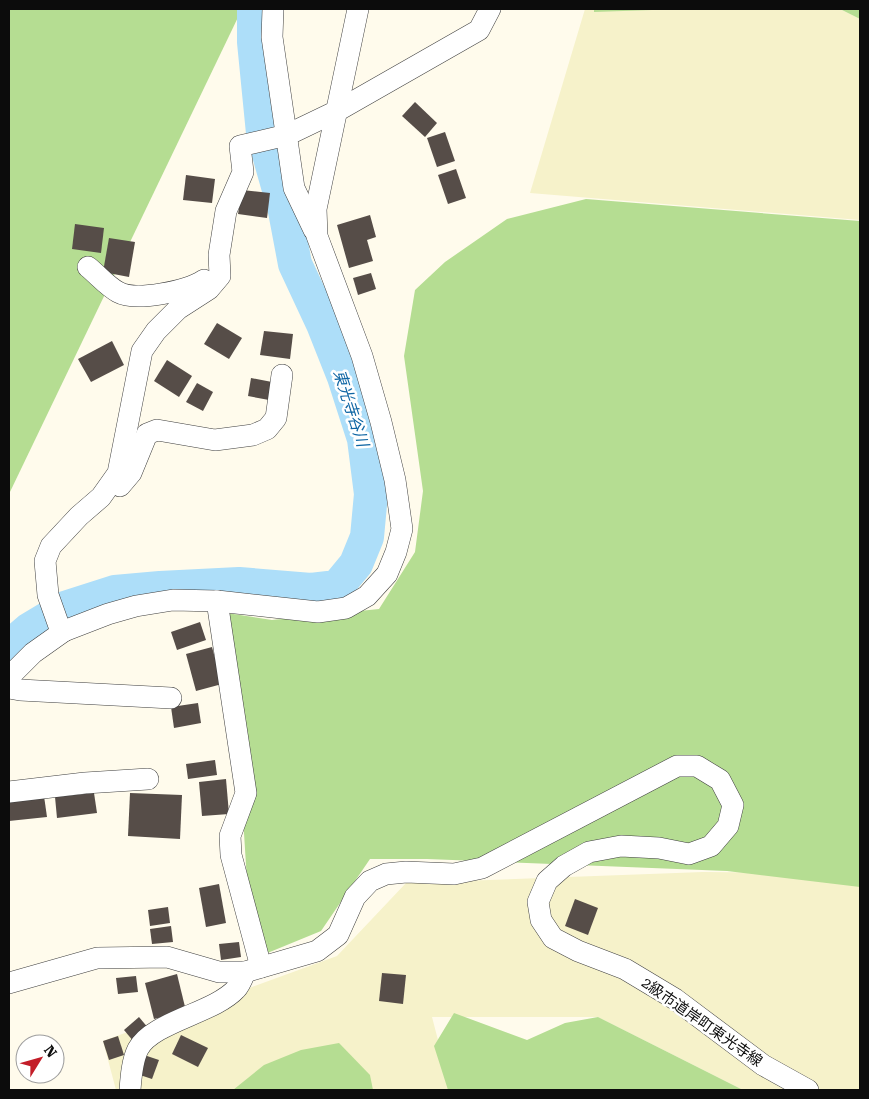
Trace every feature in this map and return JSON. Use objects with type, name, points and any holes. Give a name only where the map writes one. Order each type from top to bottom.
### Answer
[{"type":"street","points":[[9,676],[62,628],[136,606],[173,600],[217,601],[318,612],[346,608],[367,596],[388,574],[402,529],[395,480],[362,356],[317,236],[294,188],[281,136],[272,37],[273,9]]},
{"type":"street","points":[[317,236],[316,209],[358,9]]},
{"type":"street","points":[[101,497],[118,473],[142,351],[156,331],[172,314],[209,289],[220,276],[219,255],[226,211],[243,172],[240,146],[281,136],[336,111],[479,30],[490,9]]},
{"type":"street","points":[[88,267],[119,292],[132,296],[153,295],[180,291],[196,286],[209,277],[219,255]]},
{"type":"street","points":[[62,628],[48,595],[45,561],[51,546],[79,516],[101,497],[122,485],[147,434],[158,430],[215,440],[253,435],[267,429],[276,418],[282,375]]},
{"type":"street","points":[[217,601],[246,793],[230,836],[231,855],[253,970]]},
{"type":"street","points":[[9,688],[171,698]]},
{"type":"street","name":"2級市道岸町東光寺線","points":[[253,970],[317,951],[338,935],[355,897],[370,882],[386,874],[406,872],[454,874],[482,868],[677,766],[697,766],[720,780],[733,805],[728,826],[711,846],[690,854],[659,848],[621,846],[589,852],[564,866],[547,881],[538,902],[540,920],[553,938],[625,969],[675,998],[763,1065],[808,1090]]},
{"type":"street","points":[[9,792],[85,783],[148,779]]},
{"type":"street","points":[[9,983],[97,958],[167,957],[219,972],[253,970]]},
{"type":"street","points":[[130,1090],[134,1062],[139,1047],[155,1032],[219,1002],[237,988],[253,970]]},
{"type":"shaded area","points":[[585,9],[840,9],[860,19],[860,220],[530,193]]},
{"type":"shaded area","points":[[703,872],[860,873],[860,1090],[743,1090],[598,1017],[432,1017],[451,1090],[116,1090],[103,1041],[337,956],[406,883]]},
{"type":"green space","points":[[9,9],[242,9],[9,494]]},
{"type":"green space","points":[[594,9],[681,9],[594,12]]},
{"type":"green space","points":[[840,9],[860,9],[860,19]]},
{"type":"green space","points":[[586,199],[860,221],[860,887],[727,871],[427,859],[370,859],[321,931],[265,954],[247,881],[238,737],[227,613],[272,620],[379,609],[415,552],[423,491],[404,356],[415,290],[445,262],[507,219]]},
{"type":"green space","points":[[454,1013],[527,1040],[565,1023],[598,1017],[743,1090],[448,1090],[434,1046]]},
{"type":"green space","points":[[339,1043],[370,1075],[373,1090],[233,1090],[264,1065],[301,1050]]},
{"type":"building","points":[[415,102],[437,123],[425,137],[402,116]]},
{"type":"building","points":[[445,132],[455,161],[437,167],[427,138]]},
{"type":"building","points":[[456,169],[466,198],[448,204],[438,175]]},
{"type":"building","points":[[186,175],[215,179],[212,203],[183,200]]},
{"type":"building","points":[[242,190],[270,193],[267,218],[238,214]]},
{"type":"building","points":[[370,215],[376,237],[367,240],[373,261],[349,268],[337,225]]},
{"type":"building","points":[[75,224],[104,228],[101,253],[72,249]]},
{"type":"building","points":[[109,238],[135,242],[129,277],[103,272]]},
{"type":"building","points":[[371,273],[376,289],[358,295],[353,278]]},
{"type":"building","points":[[217,323],[242,338],[229,359],[204,344]]},
{"type":"building","points":[[264,331],[293,334],[290,359],[260,355]]},
{"type":"building","points":[[112,341],[124,365],[91,382],[78,359]]},
{"type":"building","points":[[167,360],[192,376],[179,397],[154,381]]},
{"type":"building","points":[[251,378],[272,382],[269,400],[248,396]]},
{"type":"building","points":[[197,383],[213,392],[203,411],[186,402]]},
{"type":"building","points":[[200,622],[206,640],[177,650],[171,632]]},
{"type":"building","points":[[212,647],[222,684],[196,691],[186,654]]},
{"type":"building","points":[[198,703],[201,723],[174,728],[171,707]]},
{"type":"building","points":[[215,760],[217,775],[188,779],[186,764]]},
{"type":"building","points":[[226,779],[229,814],[202,816],[199,782]]},
{"type":"building","points":[[94,793],[97,813],[57,818],[55,797]]},
{"type":"building","points":[[130,793],[182,795],[180,839],[128,836]]},
{"type":"building","points":[[44,796],[47,817],[9,821],[9,800]]},
{"type":"building","points":[[219,884],[226,923],[206,927],[199,888]]},
{"type":"building","points":[[575,899],[598,908],[588,935],[565,926]]},
{"type":"building","points":[[168,907],[170,923],[150,926],[148,910]]},
{"type":"building","points":[[171,926],[173,942],[152,944],[150,929]]},
{"type":"building","points":[[239,942],[241,957],[221,960],[219,944]]},
{"type":"building","points":[[382,973],[406,975],[403,1004],[379,1001]]},
{"type":"building","points":[[177,974],[186,1011],[154,1019],[145,983]]},
{"type":"building","points":[[136,976],[138,992],[118,994],[116,978]]},
{"type":"building","points":[[139,1017],[149,1029],[134,1042],[124,1030]]},
{"type":"building","points":[[181,1035],[208,1048],[198,1067],[172,1054]]},
{"type":"building","points":[[118,1036],[124,1055],[109,1060],[103,1041]]},
{"type":"building","points":[[144,1055],[159,1060],[152,1079],[137,1074]]},
{"type":"waterway","name":"東光寺谷川","points":[[9,647],[30,629],[65,608],[115,592],[239,584],[311,590],[337,587],[356,564],[367,537],[371,494],[364,439],[344,377],[323,324],[295,264],[285,211],[263,133],[254,42],[254,9]]}]
